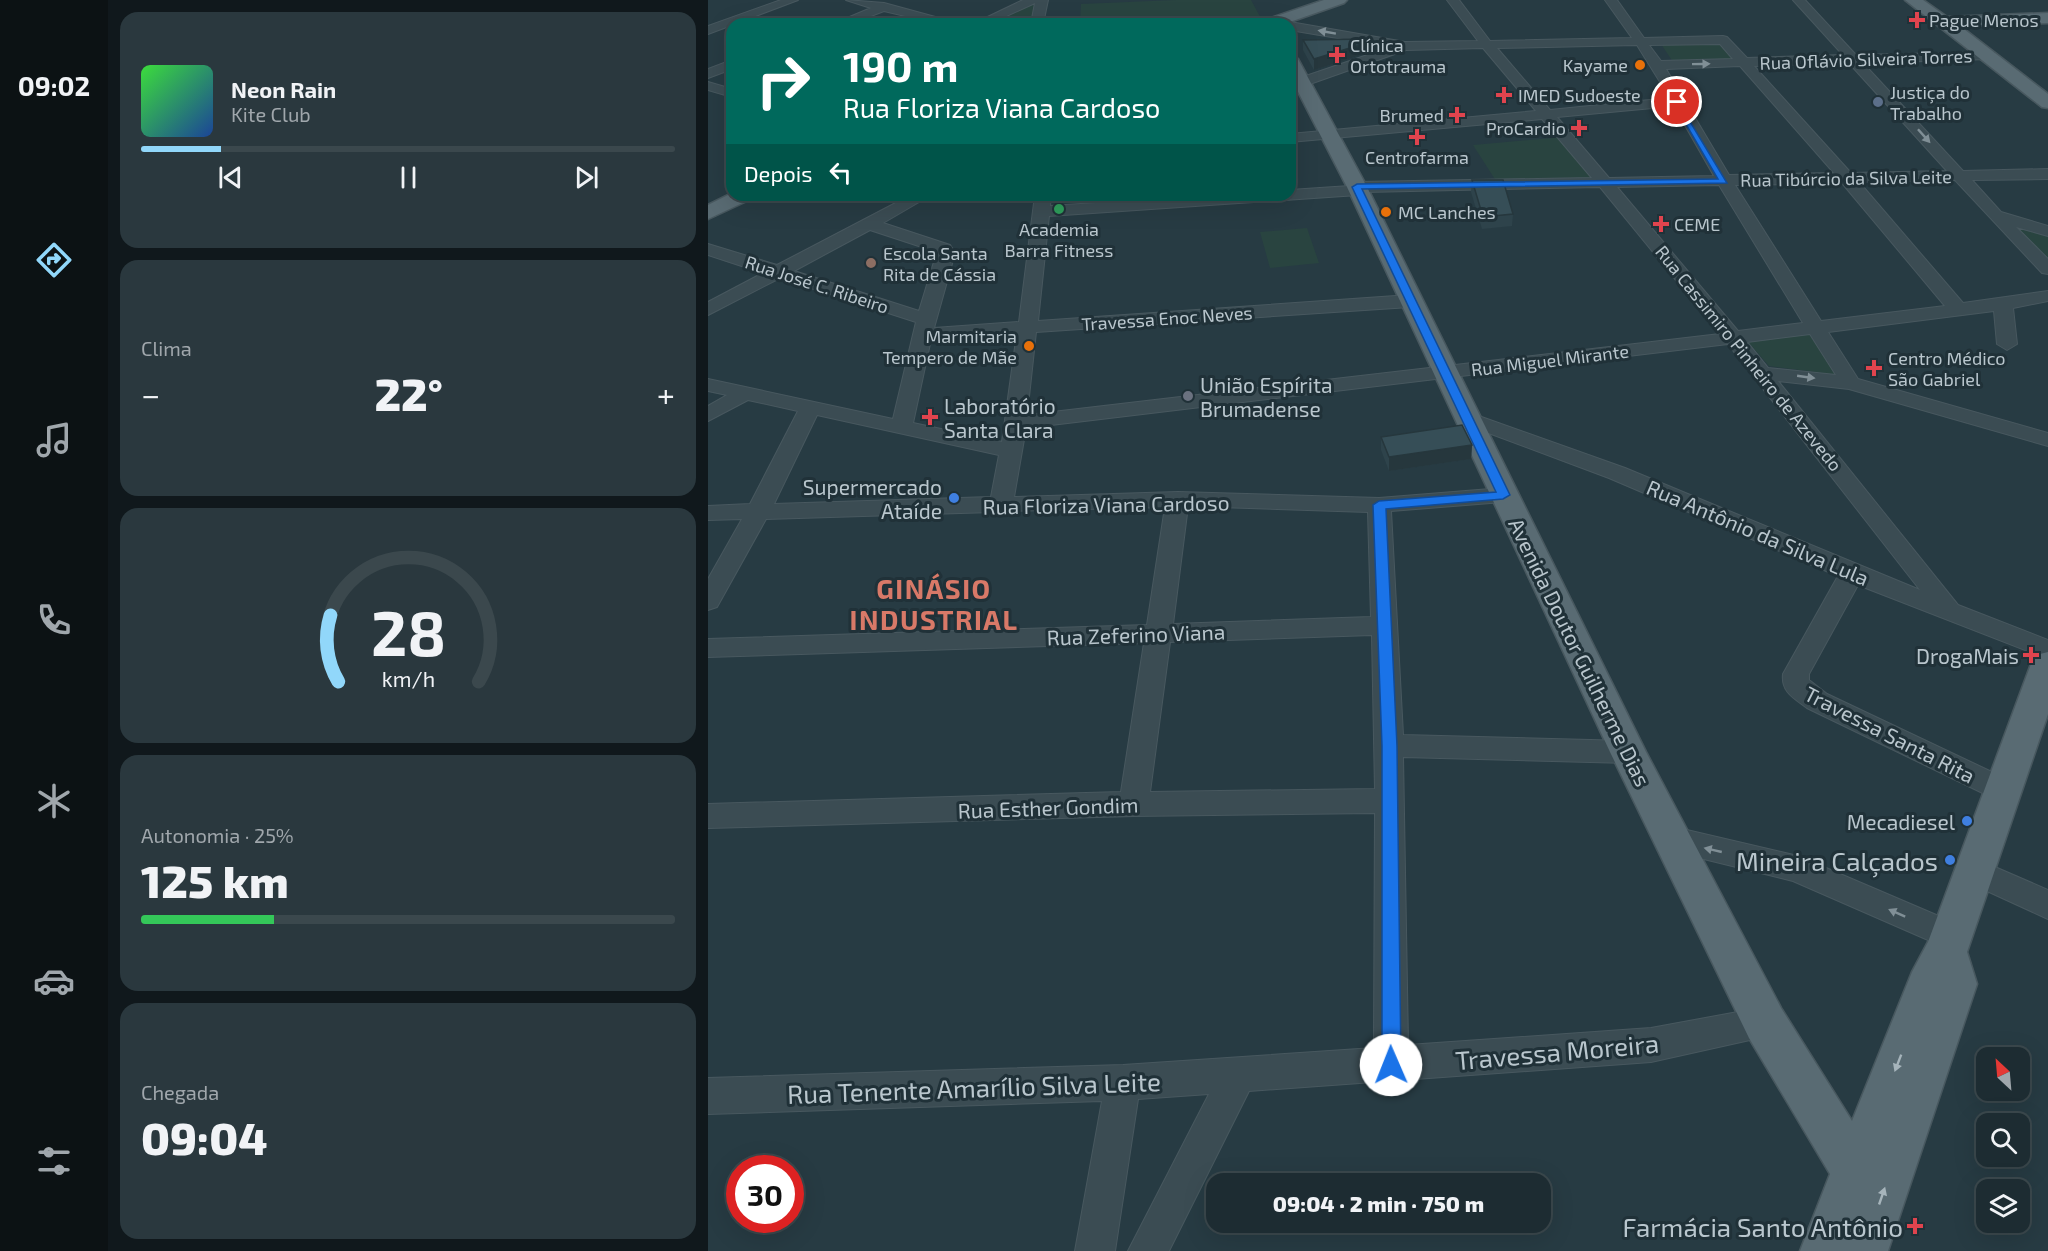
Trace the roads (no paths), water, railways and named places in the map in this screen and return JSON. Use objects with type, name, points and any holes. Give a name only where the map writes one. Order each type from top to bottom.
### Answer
[{"type":"main road","points":[[1296,19],[1339,0]]},
{"type":"main road","points":[[1913,0],[2040,90],[2048,103]]},
{"type":"main road","points":[[2015,0],[2046,18]]},
{"type":"main road","points":[[1992,5],[2015,19]]},
{"type":"main road","points":[[1276,18],[1282,14],[1289,18]]},
{"type":"main road","points":[[1944,22],[2046,18]]},
{"type":"main road","name":"Avenida Doutor Guilherme Dias","points":[[1296,79],[1357,188],[1628,752],[1765,1023],[1856,1171]]},
{"type":"main road","points":[[708,213],[732,201]]},
{"type":"main road","points":[[1825,1251],[1933,972],[1948,944],[2047,664]]},
{"type":"main road","points":[[1863,1251],[1955,984],[1948,944]]},
{"type":"street","points":[[742,18],[792,0]]},
{"type":"street","points":[[852,0],[930,18]]},
{"type":"street","points":[[855,18],[901,0]]},
{"type":"street","points":[[992,18],[1033,0]]},
{"type":"street","points":[[1038,18],[1042,0]]},
{"type":"street","name":"Rua Cassimiro Pinheiro de Azevedo","points":[[1453,0],[1488,45],[1607,184],[1732,336],[1948,609]]},
{"type":"street","points":[[1611,0],[1657,65],[1724,181],[1851,383]]},
{"type":"street","points":[[1799,0],[1856,60],[1958,176],[2048,269]]},
{"type":"street","points":[[1296,21],[1405,46],[1720,39],[1847,178],[1957,308]]},
{"type":"street","points":[[708,30],[726,24]]},
{"type":"street","points":[[1296,74],[1405,46]]},
{"type":"street","name":"Rua Oflávio Silveira Torres","points":[[1657,65],[1989,55]]},
{"type":"street","points":[[708,74],[726,66]]},
{"type":"street","points":[[708,86],[726,91]]},
{"type":"street","points":[[1296,138],[1677,102]]},
{"type":"street","name":"Rua Tibúrcio da Silva Leite","points":[[1296,194],[1357,188],[2048,174]]},
{"type":"street","points":[[2031,175],[2048,189]]},
{"type":"street","points":[[708,309],[912,201]]},
{"type":"street","name":"Rua Tibúrcio da Silva Leite","points":[[1042,203],[1104,201]]},
{"type":"street","points":[[1001,507],[1016,423],[1042,203]]},
{"type":"street","points":[[1995,215],[2048,231]]},
{"type":"street","points":[[869,224],[944,249],[946,253],[925,327],[901,428]]},
{"type":"street","name":"Rua José C. Ribeiro","points":[[708,249],[781,271],[925,327]]},
{"type":"street","name":"Rua Miguel Mirante","points":[[1016,423],[1445,374],[1732,336],[2003,304],[2048,296]]},
{"type":"street","name":"Travessa Enoc Neves","points":[[925,327],[1027,328],[1410,301]]},
{"type":"street","points":[[2003,304],[2007,344]]},
{"type":"street","points":[[1760,373],[1851,383],[2048,440]]},
{"type":"street","points":[[708,385],[1011,451]]},
{"type":"street","points":[[708,415],[743,394]]},
{"type":"street","points":[[708,601],[758,512],[810,408]]},
{"type":"street","name":"Rua Antônio da Silva Lula","points":[[1467,418],[1617,473],[1852,573],[1948,609],[2047,664]]},
{"type":"street","name":"Rua Floriza Viana Cardoso","points":[[708,513],[1001,507],[1178,500],[1379,505],[1503,495]]},
{"type":"street","points":[[1134,804],[1178,500]]},
{"type":"street","points":[[1379,505],[1389,746],[1391,1065]]},
{"type":"street","name":"Travessa Santa Rita","points":[[1852,573],[1796,674],[1795,684],[1817,701],[2003,790]]},
{"type":"street","name":"Rua Zeferino Viana","points":[[708,648],[1383,626]]},
{"type":"street","points":[[1389,746],[1628,752]]},
{"type":"street","name":"Rua Esther Gondim","points":[[708,816],[1134,804],[1389,801]]},
{"type":"street","points":[[1674,840],[1798,869],[1948,944]]},
{"type":"street","points":[[1974,871],[2048,905]]},
{"type":"street","name":"Travessa Moreira","points":[[1239,1074],[1651,1045],[1765,1023]]},
{"type":"street","points":[[1148,1251],[1239,1074]]},
{"type":"street","name":"Rua Tenente Amarílio Silva Leite","points":[[708,1096],[1123,1083],[1239,1074]]},
{"type":"street","points":[[1095,1251],[1123,1083]]},
{"type":"place","name":"Pague Menos","points":[[1917,20]]},
{"type":"place","name":"Clínica Ortotrauma","points":[[1337,55]]},
{"type":"place","name":"Kayame","points":[[1640,65]]},
{"type":"place","name":"IMED Sudoeste","points":[[1504,95]]},
{"type":"place","name":"Justiça do Trabalho","points":[[1878,102]]},
{"type":"place","name":"Brumed","points":[[1457,115]]},
{"type":"place","name":"ProCardio","points":[[1579,128]]},
{"type":"place","name":"Centrofarma","points":[[1417,137]]},
{"type":"place","name":"Academia Barra Fitness","points":[[1059,209]]},
{"type":"place","name":"MC Lanches","points":[[1386,212]]},
{"type":"place","name":"CEME","points":[[1661,224]]},
{"type":"place","name":"Escola Santa Rita de Cássia","points":[[871,263]]},
{"type":"place","name":"Marmitaria Tempero de Mãe","points":[[1029,346]]},
{"type":"place","name":"Centro Médico São Gabriel","points":[[1874,368]]},
{"type":"place","name":"União Espírita Brumadense","points":[[1188,396]]},
{"type":"place","name":"Laboratório Santa Clara","points":[[930,417]]},
{"type":"place","name":"Supermercado Ataíde","points":[[954,498]]},
{"type":"place","name":"DrogaMais","points":[[2031,655]]},
{"type":"place","name":"Mecadiesel","points":[[1967,821]]},
{"type":"place","name":"Mineira Calçados","points":[[1950,860]]},
{"type":"place","name":"Farmácia Santo Antônio","points":[[1915,1226]]},
{"type":"district","name":"GINÁSIO INDUSTRIAL","points":[[934,604]]}]
